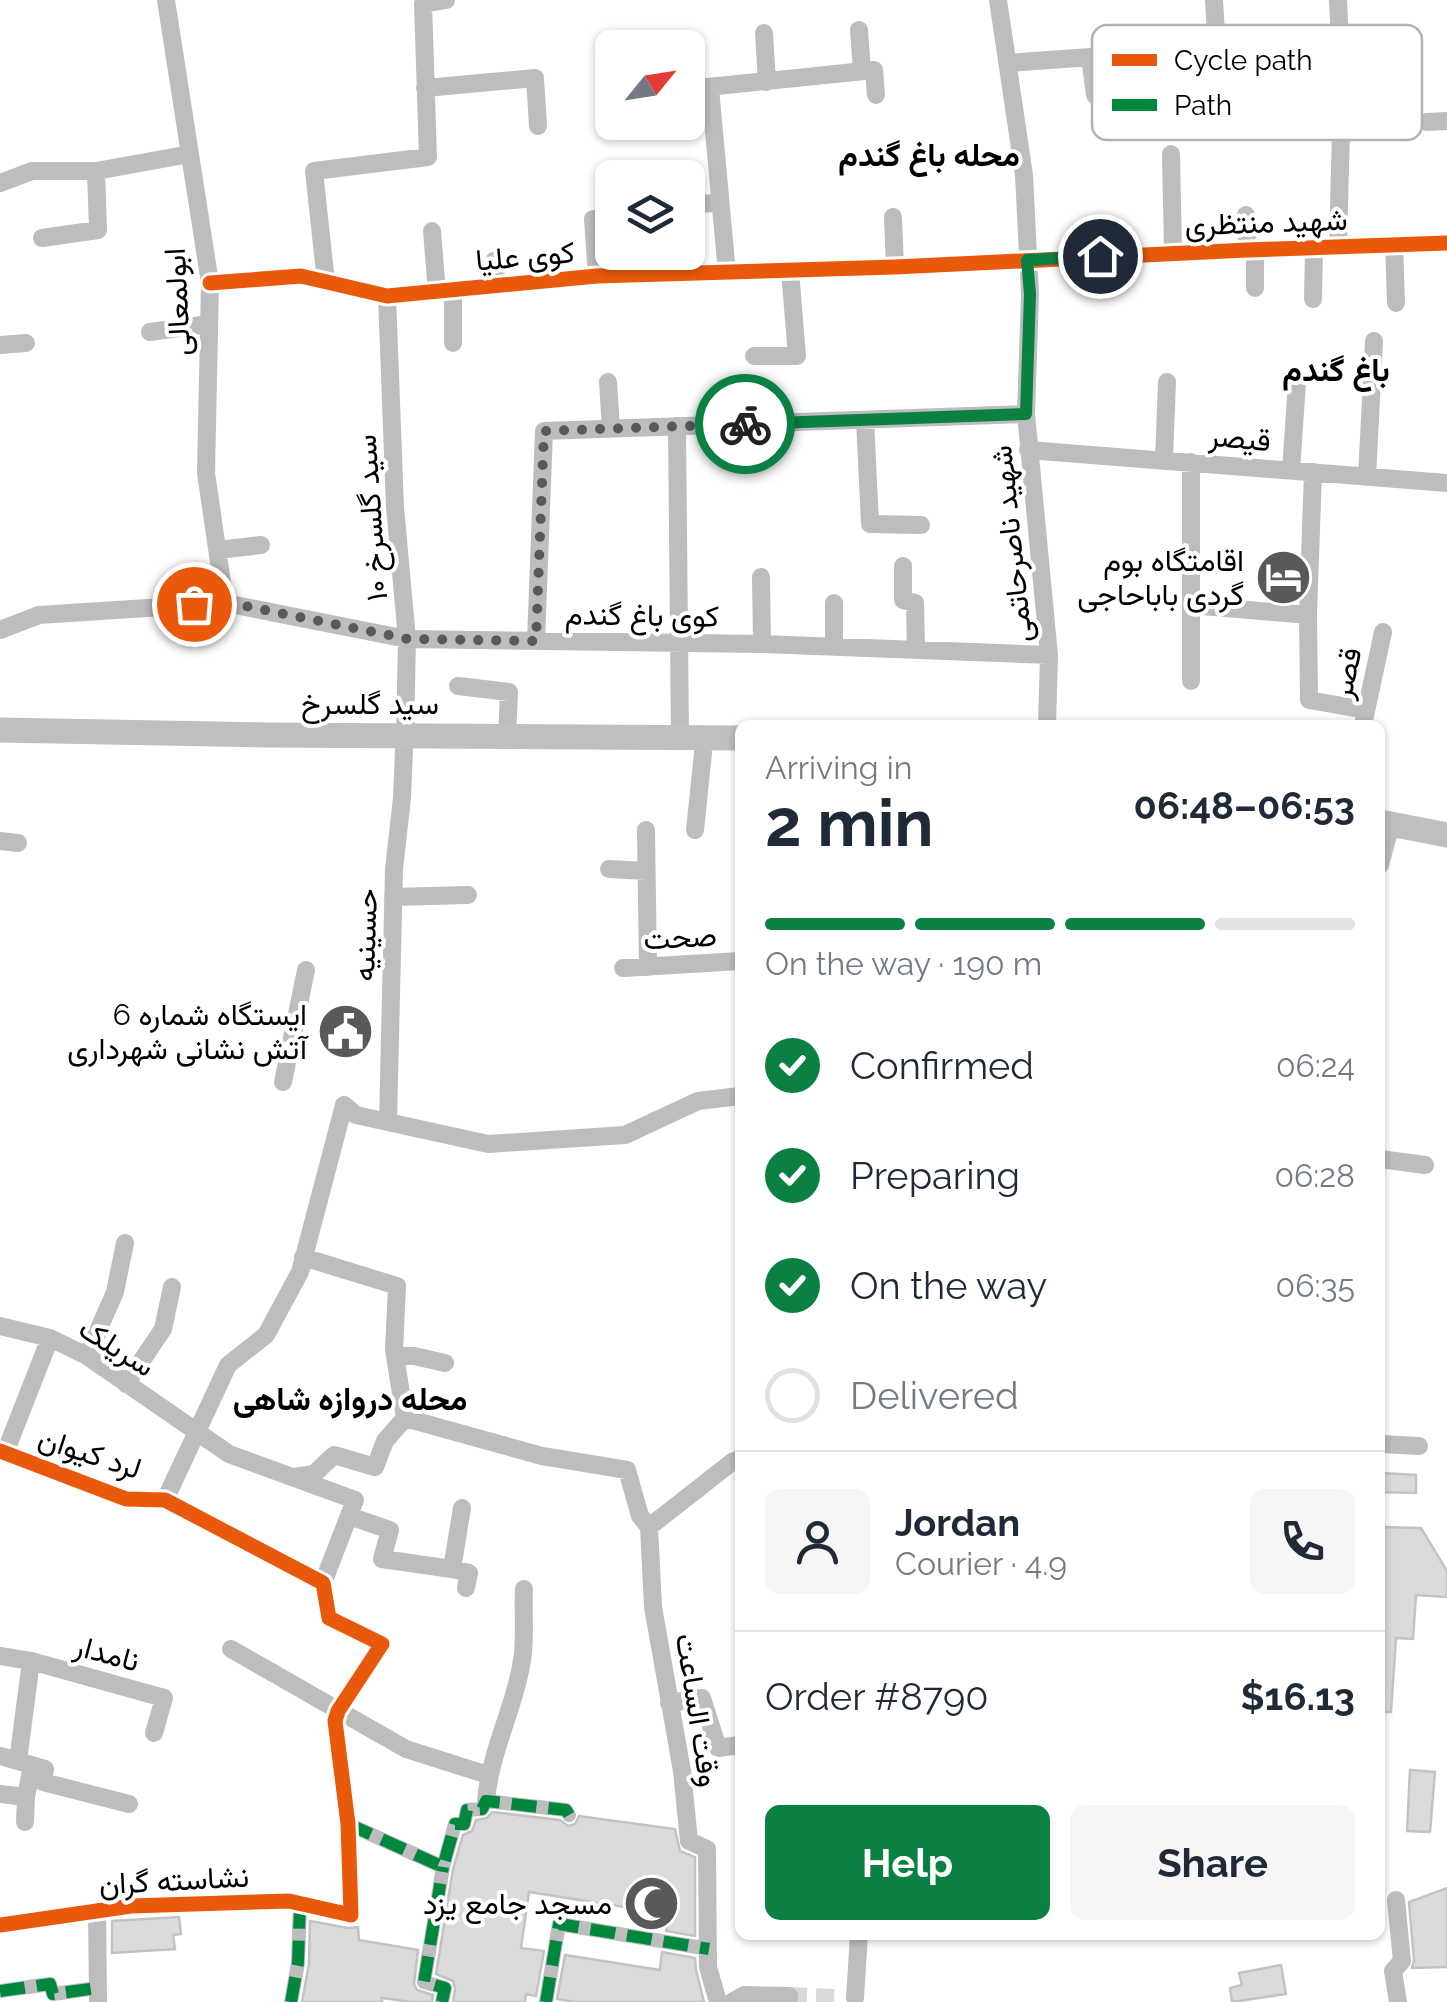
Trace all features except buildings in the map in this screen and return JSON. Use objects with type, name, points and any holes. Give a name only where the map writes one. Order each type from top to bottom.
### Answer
[{"type":"main road","name":"سید گلسرخ","points":[[0,730],[181,740],[735,752]]},
{"type":"main road","name":"سید گلسرخ","points":[[405,743],[507,736],[735,738]]},
{"type":"main road","name":"سید گلسرخ","points":[[0,744],[181,740]]},
{"type":"main road","points":[[1385,818],[1447,821]]},
{"type":"main road","points":[[1385,818],[1447,835]]},
{"type":"street","name":"ابولمعالی","points":[[166,0],[210,283],[206,473],[225,602]]},
{"type":"street","points":[[326,282],[314,171],[428,157],[423,4],[446,0]]},
{"type":"street","name":"شهید ناصرحاتمی","points":[[998,0],[1024,175],[1030,294],[1026,414],[1049,655],[1048,720]]},
{"type":"street","points":[[1214,0],[1215,25]]},
{"type":"street","points":[[1338,0],[1339,25]]},
{"type":"street","points":[[859,30],[862,72]]},
{"type":"street","points":[[764,34],[768,82]]},
{"type":"street","points":[[1007,62],[1090,57],[1092,76]]},
{"type":"street","points":[[705,88],[874,70],[876,96]]},
{"type":"street","points":[[426,88],[534,78],[538,126]]},
{"type":"street","points":[[710,88],[726,273]]},
{"type":"street","points":[[1427,122],[1447,121]]},
{"type":"street","points":[[1338,246],[1340,140]]},
{"type":"street","points":[[0,184],[32,171],[96,172],[190,154]]},
{"type":"street","points":[[1171,154],[1173,253]]},
{"type":"street","points":[[42,238],[98,230],[96,172]]},
{"type":"street","points":[[705,203],[720,203]]},
{"type":"street","points":[[1246,215],[1256,288]]},
{"type":"street","points":[[893,217],[895,268]]},
{"type":"street","points":[[593,220],[597,276]]},
{"type":"street","points":[[432,231],[454,343]]},
{"type":"street","name":"شهید منتظری","points":[[1027,260],[1447,243]]},
{"type":"street","points":[[1394,244],[1396,303]]},
{"type":"street","points":[[1313,300],[1314,247]]},
{"type":"street","name":"کوی علیا","points":[[210,283],[301,276],[387,296],[597,276],[895,268],[1027,260]]},
{"type":"street","points":[[494,262],[498,286]]},
{"type":"street","points":[[754,356],[797,356],[790,271]]},
{"type":"street","name":"سید گلسرخ ۱۰","points":[[387,296],[395,507],[408,639],[405,743]]},
{"type":"street","points":[[150,332],[209,324]]},
{"type":"street","points":[[1367,476],[1374,341]]},
{"type":"street","points":[[0,346],[26,343]]},
{"type":"street","points":[[608,382],[611,429]]},
{"type":"street","points":[[1164,459],[1167,382]]},
{"type":"street","points":[[1291,470],[1297,384]]},
{"type":"street","points":[[734,385],[736,424]]},
{"type":"street","points":[[536,641],[544,431],[1026,414]]},
{"type":"street","points":[[865,420],[870,524],[921,525]]},
{"type":"street","points":[[677,426],[680,738]]},
{"type":"street","name":"قیصر","points":[[1028,450],[1447,483]]},
{"type":"street","points":[[1190,681],[1191,462]]},
{"type":"street","points":[[1313,472],[1309,700],[1365,718]]},
{"type":"street","points":[[218,550],[261,545]]},
{"type":"street","points":[[903,566],[902,600],[915,603],[916,649]]},
{"type":"street","points":[[761,577],[762,644]]},
{"type":"street","name":"کوی باغ گندم","points":[[0,630],[40,615],[225,602],[408,639],[762,644],[1049,655]]},
{"type":"street","points":[[834,603],[834,646]]},
{"type":"street","points":[[1191,605],[1308,615]]},
{"type":"street","name":"قصر","points":[[1365,718],[1383,632]]},
{"type":"street","points":[[458,686],[508,692],[507,736]]},
{"type":"street","name":"حسینیه","points":[[388,1122],[393,898],[405,743]]},
{"type":"street","points":[[695,830],[704,752]]},
{"type":"street","points":[[646,830],[648,967]]},
{"type":"street","points":[[609,868],[646,872]]},
{"type":"street","points":[[393,898],[468,896]]},
{"type":"street","name":"صحت","points":[[622,968],[735,961]]},
{"type":"street","points":[[283,1082],[306,970]]},
{"type":"street","name":"لرد کیوان","points":[[2,1452],[126,1499],[165,1500],[228,1365],[266,1335],[300,1272],[344,1105],[356,1115],[488,1144],[626,1135],[698,1101],[735,1097]]},
{"type":"street","points":[[1385,1161],[1425,1165]]},
{"type":"street","points":[[88,1356],[115,1292],[125,1243]]},
{"type":"street","points":[[303,1257],[398,1286],[395,1356],[405,1418]]},
{"type":"street","points":[[126,1384],[164,1329],[172,1287]]},
{"type":"street","name":"سریلک","points":[[0,1326],[50,1338],[88,1356],[229,1454],[356,1500],[349,1516]]},
{"type":"street","points":[[2,1452],[50,1338]]},
{"type":"street","points":[[395,1356],[445,1363]]},
{"type":"street","points":[[292,1477],[314,1474],[334,1456],[375,1468],[385,1441],[405,1418]]},
{"type":"street","points":[[405,1418],[542,1456],[627,1470],[640,1516],[650,1527],[735,1468]]},
{"type":"street","points":[[1385,1444],[1419,1446]]},
{"type":"street","points":[[165,1500],[323,1583]]},
{"type":"street","points":[[452,1569],[462,1508]]},
{"type":"street","points":[[443,1868],[348,1824],[334,1721],[382,1644],[329,1618],[323,1583],[349,1516],[390,1530],[382,1559],[468,1573],[466,1588]]},
{"type":"street","name":"وقت الساعت","points":[[650,1527],[653,1607],[682,1771],[689,1841],[707,1849],[708,1967],[718,2002]]},
{"type":"street","points":[[442,2002],[445,1988],[424,1982],[443,1868],[455,1824],[464,1824],[468,1810],[482,1809],[486,1801],[488,1775],[522,1654],[524,1589]]},
{"type":"street","points":[[231,1649],[406,1749],[488,1775]]},
{"type":"street","name":"نامدار","points":[[0,1656],[164,1698],[154,1733]]},
{"type":"street","points":[[26,1822],[26,1797],[17,1761],[31,1661]]},
{"type":"street","points":[[669,1703],[702,1698],[718,1748],[735,1745]]},
{"type":"street","points":[[17,1761],[44,1769],[44,1782],[129,1804]]},
{"type":"street","points":[[0,1794],[26,1797]]},
{"type":"street","points":[[486,1801],[566,1810],[569,1815]]},
{"type":"street","name":"نشاسته گران","points":[[0,1925],[131,1906],[289,1902],[350,1915],[348,1824]]},
{"type":"street","points":[[1396,1900],[1402,1961],[1393,1971],[1398,2002]]},
{"type":"street","points":[[291,2002],[298,1963],[300,1904]]},
{"type":"street","points":[[0,1991],[50,1984],[53,1994],[97,1995],[96,1911]]},
{"type":"street","points":[[546,2002],[559,1924],[709,1949]]},
{"type":"street","points":[[835,1998],[859,2000],[859,1940]]},
{"type":"street","points":[[732,2002],[744,1994],[789,1996],[788,2002]]},
{"type":"tunnel","points":[[789,1996],[835,1998]]},
{"type":"marked path","points":[[348,1824],[443,1867],[455,1824],[464,1824],[467,1810],[482,1809],[486,1801],[566,1810],[569,1815]]},
{"type":"marked path","points":[[442,2002],[445,1988],[424,1982],[443,1867]]},
{"type":"marked path","points":[[291,2002],[298,1963],[300,1904]]},
{"type":"marked path","points":[[546,2002],[559,1924],[709,1949]]},
{"type":"marked path","points":[[0,1991],[50,1984],[53,1994],[97,1988]]},
{"type":"cycle path","points":[[210,283],[301,276],[387,296],[597,276],[1447,243]]},
{"type":"cycle path","points":[[0,1451],[126,1499],[165,1500],[323,1583],[329,1618],[382,1644],[335,1721],[348,1824],[351,1915],[289,1901],[131,1906],[0,1925]]},
{"type":"way so far","points":[[194,604],[225,602],[408,639],[536,641],[544,431],[745,424]]},
{"type":"place","name":"اقامتگاه بوم گردی باباحاجی","points":[[1283,577]]},
{"type":"place","name":"ایستگاه شماره 6 آتش نشانی شهرداری","points":[[346,1031]]},
{"type":"place","name":"مسجد جامع یزد","points":[[651,1903]]},
{"type":"district","name":"محله باغ گندم","points":[[929,154]]},
{"type":"district","name":"باغ گندم","points":[[1336,369]]},
{"type":"district","name":"محله دروازه شاهی","points":[[350,1398]]},
{"type":"route","points":[[745,424],[1026,414],[1030,294],[1027,260],[1100,256]]}]
